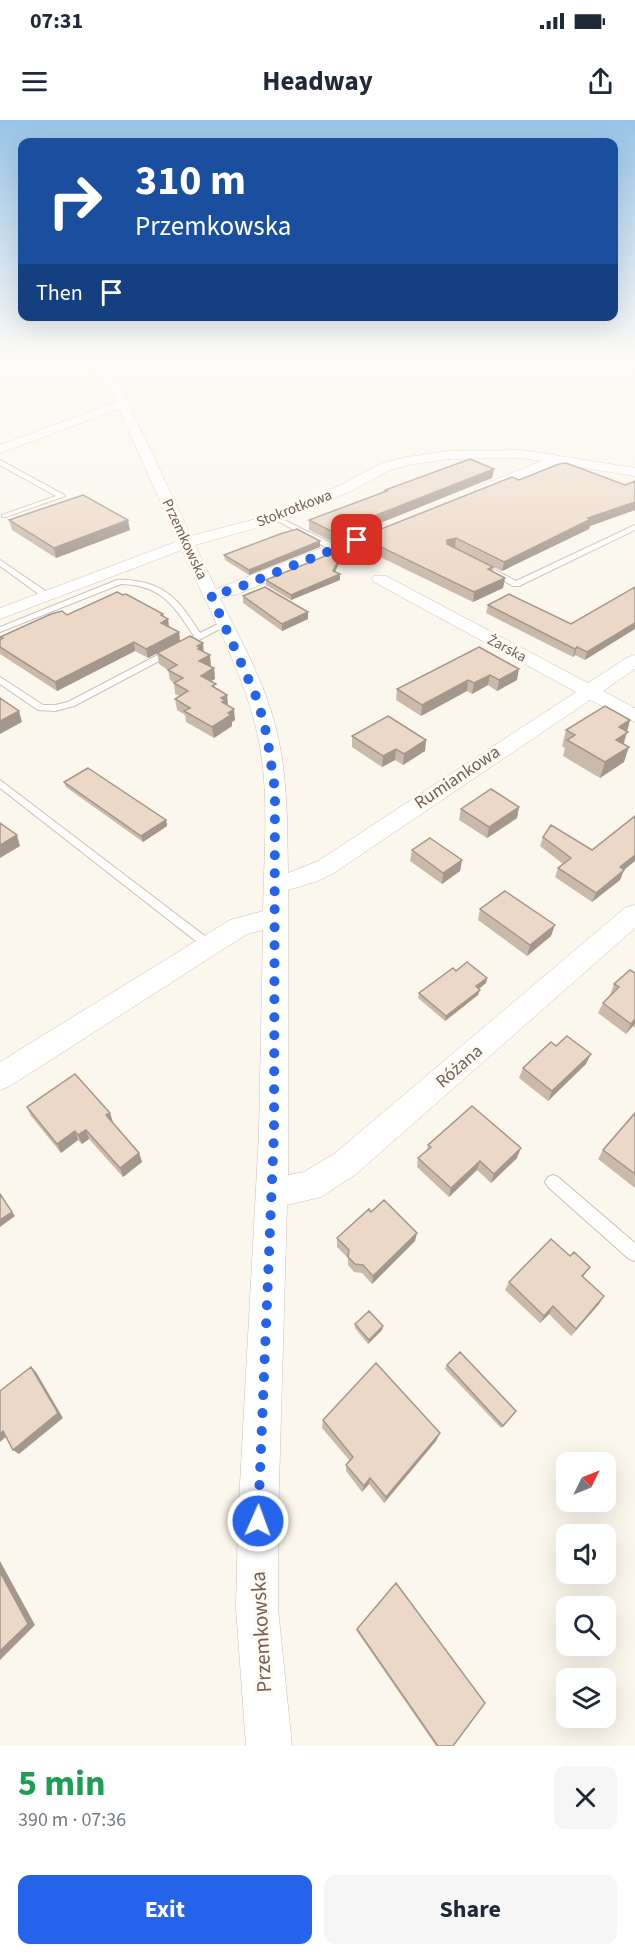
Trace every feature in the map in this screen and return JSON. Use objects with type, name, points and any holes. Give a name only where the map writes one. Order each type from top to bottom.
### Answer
[{"type":"street","points":[[0,448],[36,435]]},
{"type":"street","name":"Przemkowska","points":[[137,435],[255,691],[270,748],[276,807],[276,1047],[258,1521],[257,1608],[269,1746]]},
{"type":"street","name":"Stokrotkowa","points":[[0,614],[204,536],[276,518],[348,487],[385,467],[407,461],[471,454],[522,454],[635,472]]},
{"type":"street","points":[[463,498],[560,459]]},
{"type":"street","name":"Przemkowska","points":[[211,595],[232,590],[399,523]]},
{"type":"street","name":"Żarska","points":[[380,579],[635,716]]},
{"type":"street","name":"Rumiankowa","points":[[275,885],[310,875],[326,867],[635,661]]},
{"type":"street","name":"Różana","points":[[271,1193],[310,1186],[345,1164],[635,914]]},
{"type":"street","points":[[0,1077],[248,923],[276,917]]},
{"type":"lane","points":[[0,462],[62,496],[4,516]]},
{"type":"lane","points":[[276,518],[336,549]]},
{"type":"lane","points":[[479,566],[516,584],[635,527]]},
{"type":"lane","points":[[0,562],[47,596]]},
{"type":"lane","points":[[0,630],[120,582],[131,581],[140,582],[174,600],[199,637]]},
{"type":"lane","points":[[0,680],[41,708],[55,708],[71,704],[225,624]]},
{"type":"lane","points":[[0,783],[210,946]]},
{"type":"lane","points":[[553,1182],[635,1253]]},
{"type":"building","points":[[470,459],[494,469],[333,532],[309,520],[387,491],[385,490]]},
{"type":"building","points":[[566,463],[625,485],[635,481],[635,502],[588,518],[591,519],[504,562],[456,538],[447,540],[447,544],[493,567],[488,569],[505,578],[474,592],[381,547],[372,551],[351,541],[512,477],[519,480]]},
{"type":"building","points":[[83,495],[128,520],[54,548],[9,520]]},
{"type":"building","points":[[297,529],[320,541],[249,570],[224,555],[280,534]]},
{"type":"building","points":[[345,548],[333,571],[340,574],[291,595],[266,580]]},
{"type":"building","points":[[265,587],[308,612],[282,624],[243,596]]},
{"type":"building","points":[[635,587],[635,623],[587,652],[577,647],[575,649],[488,605],[509,594],[571,624]]},
{"type":"building","points":[[117,592],[126,594],[163,614],[161,615],[168,619],[161,623],[179,632],[146,649],[134,642],[55,682],[0,647],[0,640],[3,638],[0,637],[51,614],[62,611],[67,615]]},
{"type":"building","points":[[190,636],[203,643],[197,646],[200,648],[198,649],[210,655],[199,661],[214,668],[201,676],[216,684],[212,686],[227,695],[221,698],[225,701],[222,702],[234,709],[228,713],[231,715],[212,727],[184,711],[190,708],[175,699],[188,691],[174,683],[183,678],[168,670],[177,665],[157,653]]},
{"type":"building","points":[[479,647],[519,669],[499,680],[490,675],[474,683],[468,680],[422,705],[397,689]]},
{"type":"building","points":[[0,698],[19,711],[0,721]]},
{"type":"building","points":[[605,706],[630,720],[619,727],[628,732],[616,740],[629,747],[605,762],[567,740],[575,735],[566,730]]},
{"type":"building","points":[[388,716],[426,740],[404,754],[396,749],[383,756],[352,736]]},
{"type":"building","points":[[88,768],[166,820],[141,836],[64,782]]},
{"type":"building","points":[[491,789],[519,807],[489,827],[461,809]]},
{"type":"building","points":[[635,816],[635,855],[620,867],[624,870],[596,893],[558,868],[571,858],[543,837],[551,825],[592,850]]},
{"type":"building","points":[[0,823],[17,835],[0,845]]},
{"type":"building","points":[[430,838],[462,860],[443,873],[412,850]]},
{"type":"building","points":[[505,891],[555,925],[530,945],[480,909]]},
{"type":"building","points":[[467,962],[487,978],[476,986],[480,990],[446,1016],[419,993],[453,968],[456,971]]},
{"type":"building","points":[[630,970],[635,973],[635,1019],[631,1024],[603,1003],[619,987],[614,984]]},
{"type":"building","points":[[567,1036],[591,1054],[552,1091],[523,1068],[551,1042],[556,1046]]},
{"type":"building","points":[[75,1074],[110,1113],[106,1115],[139,1153],[120,1168],[86,1130],[78,1135],[75,1131],[57,1144],[27,1107]]},
{"type":"building","points":[[472,1106],[521,1148],[494,1174],[480,1161],[451,1188],[418,1158],[431,1147],[428,1145]]},
{"type":"building","points":[[635,1113],[635,1174],[603,1150]]},
{"type":"building","points":[[0,1194],[12,1212],[0,1220]]},
{"type":"building","points":[[384,1200],[417,1233],[373,1276],[363,1265],[355,1264],[348,1257],[349,1250],[337,1238],[369,1209],[371,1212]]},
{"type":"building","points":[[551,1239],[570,1256],[574,1252],[590,1267],[582,1276],[604,1296],[576,1329],[553,1306],[544,1316],[509,1282]]},
{"type":"building","points":[[369,1311],[383,1326],[369,1340],[355,1324]]},
{"type":"building","points":[[460,1352],[516,1411],[503,1426],[447,1365]]},
{"type":"building","points":[[376,1363],[440,1433],[386,1497],[370,1478],[364,1486],[346,1465],[353,1457],[323,1420]]},
{"type":"building","points":[[31,1367],[58,1413],[13,1450],[3,1431],[0,1434],[0,1391]]},
{"type":"building","points":[[0,1572],[28,1624],[0,1651]]},
{"type":"building","points":[[396,1583],[485,1703],[453,1746],[438,1746],[357,1629]]},
{"type":"route","points":[[258,1521],[274,1133],[275,790],[270,748],[258,701],[211,595],[232,590],[357,540]]}]
